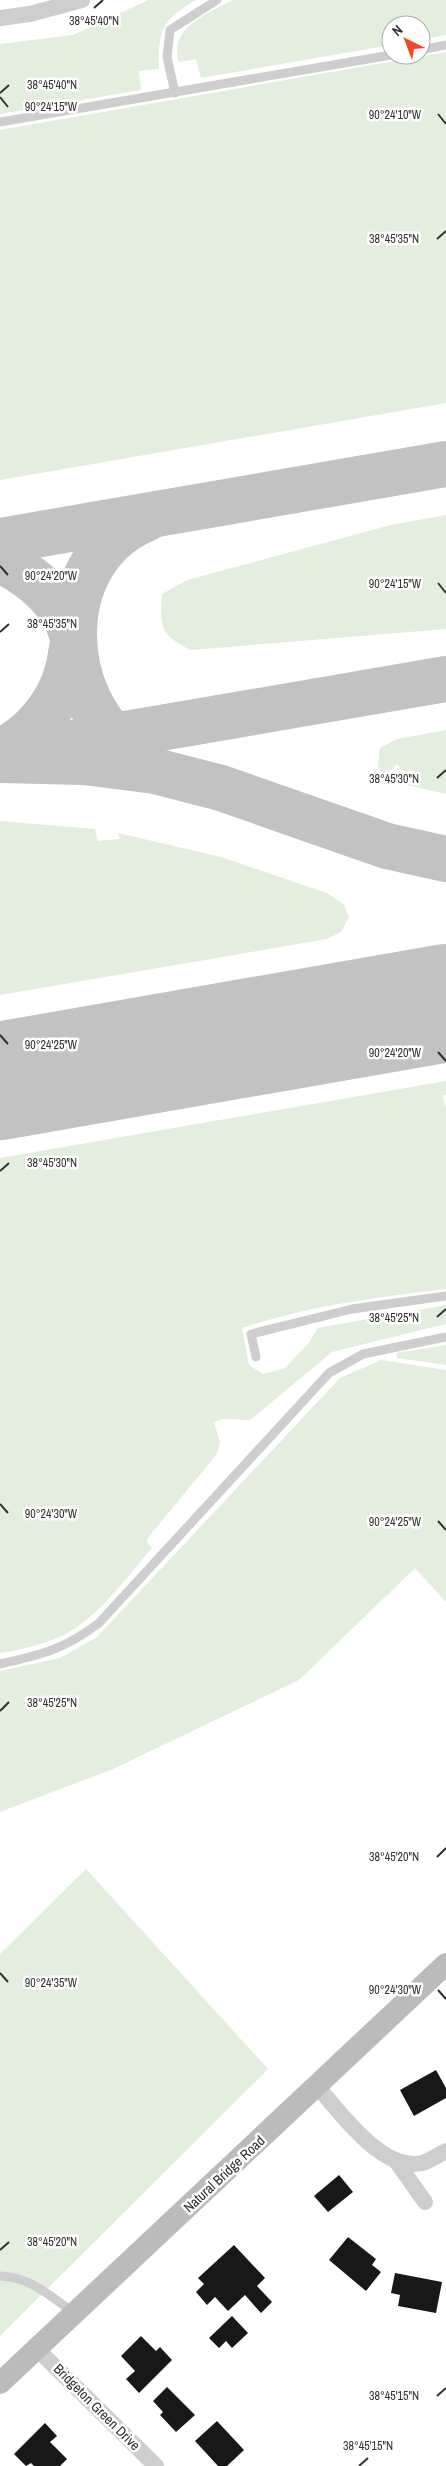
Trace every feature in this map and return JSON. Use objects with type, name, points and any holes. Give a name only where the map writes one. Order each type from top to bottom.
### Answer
[{"type":"main road","name":"Natural Bridge Road","points":[[0,2383],[441,1972]]},
{"type":"street","points":[[0,18],[30,14],[82,0]]},
{"type":"street","points":[[317,2086],[365,2140],[396,2161],[425,2202]]},
{"type":"street","points":[[396,2161],[421,2163],[446,2151]]},
{"type":"street","name":"Bridgeton Green Drive","points":[[38,2349],[156,2466]]},
{"type":"lane","points":[[175,92],[167,57],[170,30],[217,0]]},
{"type":"lane","points":[[431,48],[446,45]]},
{"type":"lane","points":[[0,122],[381,57]]},
{"type":"lane","points":[[256,1356],[251,1334],[352,1309],[446,1296]]},
{"type":"lane","points":[[0,1664],[41,1655],[76,1640],[99,1623],[328,1373],[363,1354],[446,1337]]},
{"type":"lane","points":[[0,2276],[14,2276],[35,2284],[74,2314]]},
{"type":"green space","points":[[148,0],[196,0],[176,13],[164,27],[161,35],[159,69],[139,71],[141,90],[0,114],[0,44],[73,35]]},
{"type":"green space","points":[[233,0],[446,0],[446,35],[431,38],[431,15],[381,15],[381,47],[201,78],[196,59],[179,62],[177,50],[179,40],[184,31],[192,23]]},
{"type":"green space","points":[[446,52],[446,403],[0,480],[0,130],[381,63],[381,65],[431,65],[431,55]]},
{"type":"green space","points":[[446,515],[446,629],[191,650],[173,640],[164,629],[161,615],[162,594],[187,580],[391,525]]},
{"type":"green space","points":[[446,730],[446,794],[394,782],[404,772],[397,764],[383,778],[378,765],[380,748],[397,739]]},
{"type":"green space","points":[[0,821],[95,829],[98,841],[120,839],[118,833],[221,857],[327,893],[343,904],[349,917],[341,932],[327,939],[0,995]]},
{"type":"green space","points":[[446,1081],[446,1095],[443,1095],[446,1109],[446,1289],[317,1308],[242,1328],[249,1365],[263,1374],[285,1368],[308,1344],[318,1328],[446,1305],[446,1324],[332,1352],[250,1420],[224,1419],[214,1422],[220,1442],[217,1454],[151,1534],[146,1541],[152,1548],[113,1594],[91,1616],[69,1632],[36,1646],[0,1653],[0,1158]]},
{"type":"green space","points":[[446,1345],[446,1365],[397,1358],[396,1353]]},
{"type":"green space","points":[[381,1360],[446,1370],[446,1602],[415,1568],[299,1680],[113,1769],[0,1812],[0,1671],[60,1658],[97,1637],[340,1378]]},
{"type":"green space","points":[[86,1869],[268,2069],[0,2336],[0,1954]]},
{"type":"building","points":[[436,2070],[446,2088],[446,2098],[414,2116],[400,2090]]},
{"type":"building","points":[[339,2175],[353,2192],[328,2212],[314,2196]]},
{"type":"building","points":[[348,2237],[376,2259],[372,2265],[381,2272],[366,2291],[329,2260]]},
{"type":"building","points":[[234,2245],[265,2278],[257,2286],[272,2302],[261,2313],[245,2295],[228,2311],[215,2297],[207,2305],[196,2292],[204,2284],[198,2278]]},
{"type":"building","points":[[395,2273],[442,2282],[436,2313],[398,2306],[400,2295],[391,2293]]},
{"type":"building","points":[[232,2316],[248,2333],[232,2348],[226,2341],[219,2348],[209,2338]]},
{"type":"building","points":[[141,2336],[156,2351],[160,2347],[172,2360],[139,2393],[126,2379],[135,2371],[121,2356]]},
{"type":"building","points":[[167,2387],[195,2415],[176,2432],[160,2415],[163,2412],[153,2401]]},
{"type":"building","points":[[217,2421],[244,2450],[227,2466],[218,2466],[195,2441]]},
{"type":"building","points":[[45,2423],[57,2436],[50,2442],[67,2459],[60,2466],[34,2466],[31,2463],[26,2466],[14,2454]]},
{"type":"taxiway","points":[[0,541],[446,464]]},
{"type":"taxiway","points":[[134,753],[108,730],[89,700],[77,666],[74,631],[79,596],[92,565],[115,538],[146,519]]},
{"type":"taxiway","points":[[0,560],[34,581],[54,600],[68,623],[73,640],[68,669],[63,684],[48,712],[26,735],[0,752]]},
{"type":"taxiway","points":[[62,745],[446,679]]},
{"type":"taxiway","points":[[0,760],[84,762],[155,771],[221,788],[387,846],[446,859]]},
{"type":"runway","points":[[0,1081],[446,1003]]}]
